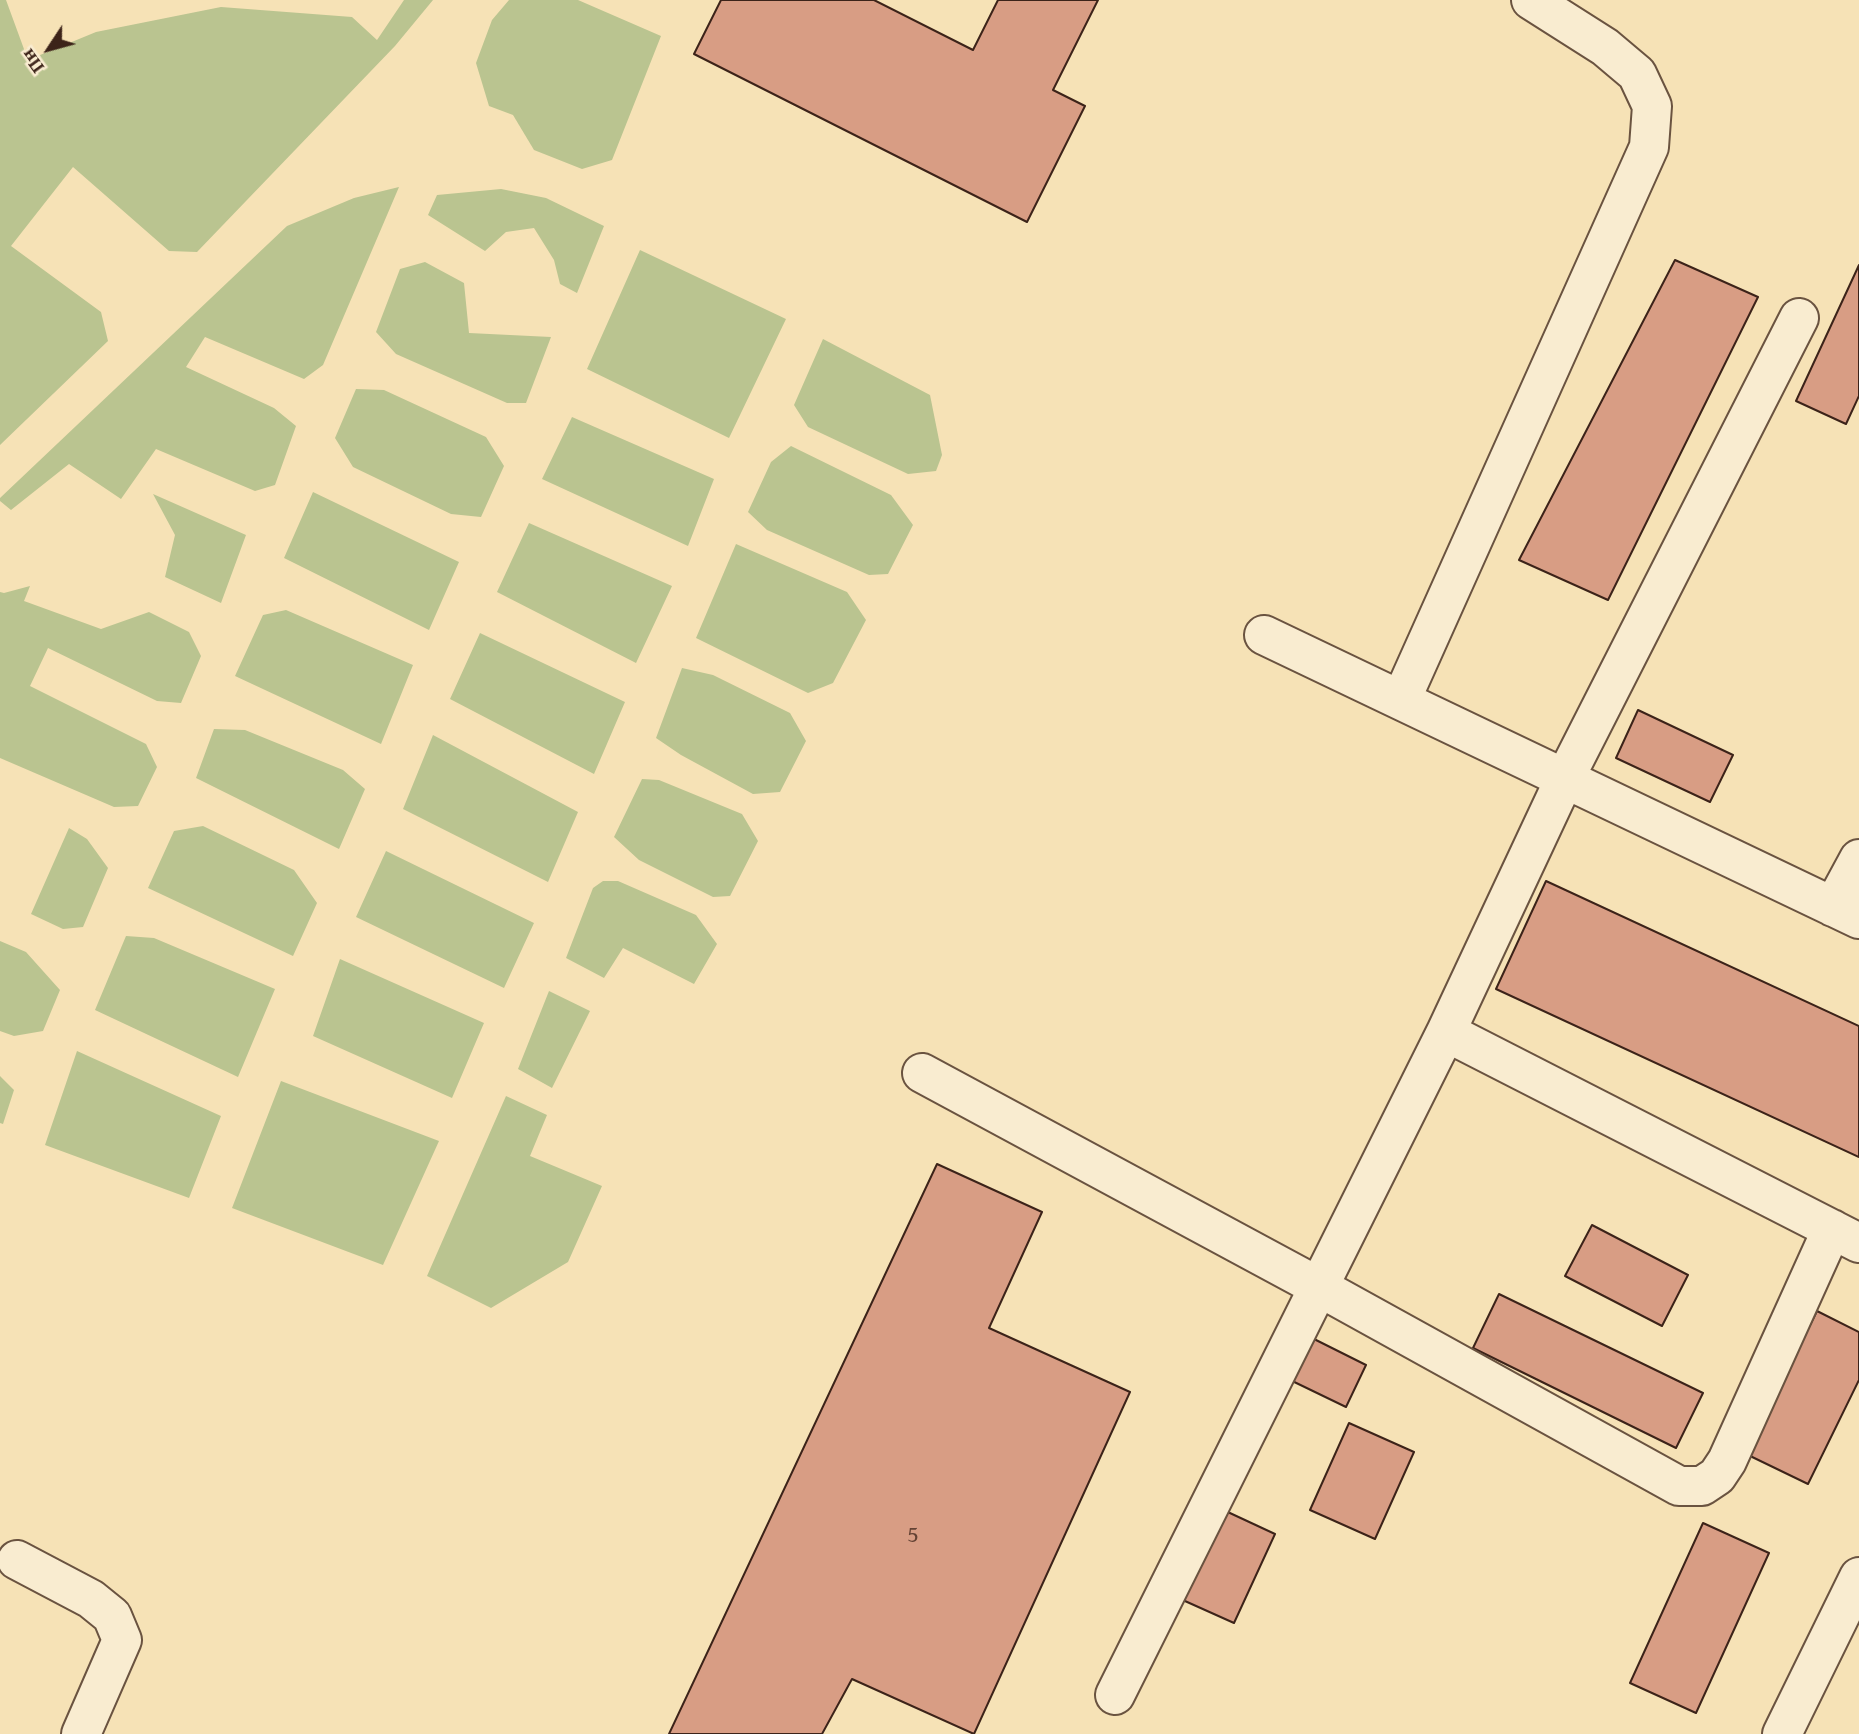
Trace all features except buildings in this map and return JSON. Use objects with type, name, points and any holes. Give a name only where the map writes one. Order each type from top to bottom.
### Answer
[{"type":"street","points":[[1401,700],[1649,148],[1652,106],[1637,75],[1605,47],[1531,0]]},
{"type":"street","points":[[1115,1695],[1446,1032],[1565,779],[1798,318]]},
{"type":"street","points":[[1264,635],[1846,913],[1859,859]]},
{"type":"street","points":[[922,1073],[1319,1287],[1679,1486],[1702,1486],[1717,1476],[1727,1461],[1846,1236],[1446,1032]]},
{"type":"street","points":[[18,1560],[91,1598],[112,1616],[122,1640],[81,1734]]},
{"type":"street","points":[[1782,1734],[1854,1600]]},
{"type":"green space","points":[[0,0],[6,0],[28,60],[96,32],[221,7],[352,17],[377,40],[404,0],[433,0],[395,46],[197,252],[169,251],[73,167],[11,246],[101,312],[108,341],[0,445]]},
{"type":"green space","points":[[509,0],[578,0],[661,36],[612,160],[582,169],[534,150],[513,115],[489,106],[476,63],[492,20]]},
{"type":"green space","points":[[399,187],[323,365],[304,379],[205,337],[186,367],[274,408],[296,426],[275,485],[255,491],[156,449],[121,499],[69,464],[11,510],[0,501],[0,498],[287,226],[354,198]]},
{"type":"green space","points":[[501,189],[546,198],[604,226],[577,293],[560,284],[554,260],[534,228],[506,232],[485,251],[428,215],[437,195]]},
{"type":"green space","points":[[640,250],[786,319],[729,438],[587,369]]},
{"type":"green space","points":[[425,262],[464,283],[469,333],[551,337],[526,403],[507,403],[396,354],[376,332],[400,269]]},
{"type":"green space","points":[[823,339],[930,395],[942,455],[936,471],[908,474],[808,427],[794,405]]},
{"type":"green space","points":[[356,389],[384,390],[486,437],[504,466],[481,517],[451,514],[353,467],[335,438]]},
{"type":"green space","points":[[572,417],[714,479],[688,546],[542,479]]},
{"type":"green space","points":[[791,446],[891,495],[913,525],[888,574],[869,575],[767,530],[748,512],[771,462]]},
{"type":"green space","points":[[313,492],[459,562],[429,630],[284,558]]},
{"type":"green space","points":[[153,494],[246,535],[221,603],[165,577],[175,535]]},
{"type":"green space","points":[[529,523],[672,586],[636,663],[497,592]]},
{"type":"green space","points":[[736,544],[847,592],[866,620],[833,683],[808,693],[696,638]]},
{"type":"green space","points":[[30,586],[24,601],[101,629],[149,612],[189,632],[201,656],[181,703],[157,701],[48,648],[30,686],[146,744],[157,767],[138,806],[114,807],[0,758],[0,592]]},
{"type":"green space","points":[[286,610],[413,665],[381,744],[235,676],[263,615]]},
{"type":"green space","points":[[480,633],[625,702],[594,774],[450,699]]},
{"type":"green space","points":[[682,668],[713,675],[790,713],[806,741],[780,792],[753,794],[681,755],[656,738]]},
{"type":"green space","points":[[214,729],[245,730],[343,770],[365,789],[339,849],[196,778]]},
{"type":"green space","points":[[433,735],[578,812],[548,882],[403,809]]},
{"type":"green space","points":[[642,779],[659,780],[742,814],[758,841],[730,896],[713,897],[639,860],[614,837]]},
{"type":"green space","points":[[203,826],[294,870],[317,903],[293,956],[148,888],[174,831]]},
{"type":"green space","points":[[69,828],[87,839],[108,868],[83,927],[63,929],[31,914]]},
{"type":"green space","points":[[386,851],[534,923],[504,988],[356,917]]},
{"type":"green space","points":[[603,881],[618,881],[696,915],[717,944],[694,984],[623,948],[604,978],[566,958],[593,888]]},
{"type":"green space","points":[[126,936],[154,938],[275,989],[238,1077],[95,1010]]},
{"type":"green space","points":[[0,941],[26,952],[60,990],[43,1031],[14,1036],[0,1031]]},
{"type":"green space","points":[[340,959],[484,1023],[452,1098],[313,1036]]},
{"type":"green space","points":[[549,991],[590,1011],[552,1088],[518,1069]]},
{"type":"green space","points":[[77,1051],[221,1116],[189,1198],[45,1145]]},
{"type":"green space","points":[[0,1076],[14,1090],[3,1124],[0,1123]]},
{"type":"green space","points":[[281,1081],[439,1141],[383,1265],[232,1208]]},
{"type":"green space","points":[[506,1096],[547,1115],[530,1156],[602,1186],[568,1262],[491,1308],[427,1276]]}]
